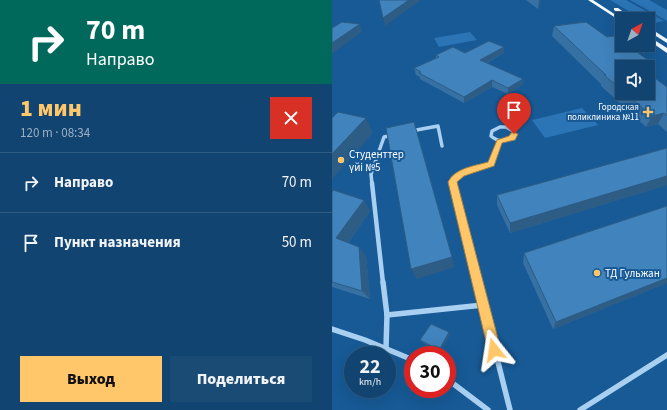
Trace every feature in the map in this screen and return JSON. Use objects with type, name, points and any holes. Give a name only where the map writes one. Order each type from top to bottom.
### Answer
[{"type":"main road","points":[[590,0],[615,16]]},
{"type":"main road","points":[[613,8],[620,12]]},
{"type":"main road","points":[[655,33],[667,41]]},
{"type":"main road","points":[[655,43],[667,51]]},
{"type":"street","points":[[407,132],[438,126],[442,146]]},
{"type":"street","points":[[500,127],[506,127],[513,131],[514,134],[512,138],[499,141],[491,136],[492,131],[500,127]]},
{"type":"street","points":[[386,346],[387,315],[371,174],[384,136],[400,134]]},
{"type":"street","points":[[499,141],[491,164],[461,174],[454,179],[453,182],[482,305],[510,410]]},
{"type":"street","points":[[387,315],[482,305]]},
{"type":"street","points":[[332,329],[380,346]]},
{"type":"street","points":[[580,410],[667,355]]},
{"type":"street","points":[[456,386],[488,410]]},
{"type":"shaded area","points":[[610,0],[626,0],[648,12],[630,12]]},
{"type":"shaded area","points":[[630,0],[649,0],[667,10],[667,21],[655,14],[655,12],[651,12]]},
{"type":"shaded area","points":[[655,16],[664,21],[655,23]]},
{"type":"shaded area","points":[[470,32],[477,40],[439,47],[434,38]]},
{"type":"shaded area","points":[[582,108],[598,125],[545,138],[532,120]]},
{"type":"building","points":[[379,0],[409,0],[383,18]]},
{"type":"building","points":[[342,22],[360,24],[332,43],[332,28]]},
{"type":"building","points":[[586,22],[607,37],[615,37],[615,52],[637,52],[648,60],[615,60],[615,84],[554,26]]},
{"type":"building","points":[[489,41],[504,47],[480,60],[523,79],[508,88],[492,80],[464,97],[419,73],[421,72],[414,68],[439,57],[436,55],[453,47],[465,53]]},
{"type":"building","points":[[655,78],[667,87],[667,116],[664,113],[652,116],[633,100],[655,100]]},
{"type":"building","points":[[338,112],[366,118],[332,154],[332,118]]},
{"type":"building","points":[[414,122],[452,257],[411,269],[386,128]]},
{"type":"building","points":[[667,148],[667,176],[510,223],[497,195]]},
{"type":"building","points":[[333,190],[364,200],[336,238],[359,247],[362,291],[332,282]]},
{"type":"building","name":"ТД Гульжан","points":[[667,206],[667,278],[556,322],[524,253]]},
{"type":"building","points":[[431,324],[449,332],[441,346],[431,346],[420,340]]},
{"type":"place","name":"Городская поликлиника №11","points":[[648,112]]},
{"type":"place","name":"Студенттер үйі №5","points":[[341,160]]},
{"type":"place","name":"ТД Гульжан","points":[[597,273]]},
{"type":"route","points":[[494,350],[453,182],[454,179],[461,174],[491,164],[495,157],[499,141],[512,138],[514,134]]}]
